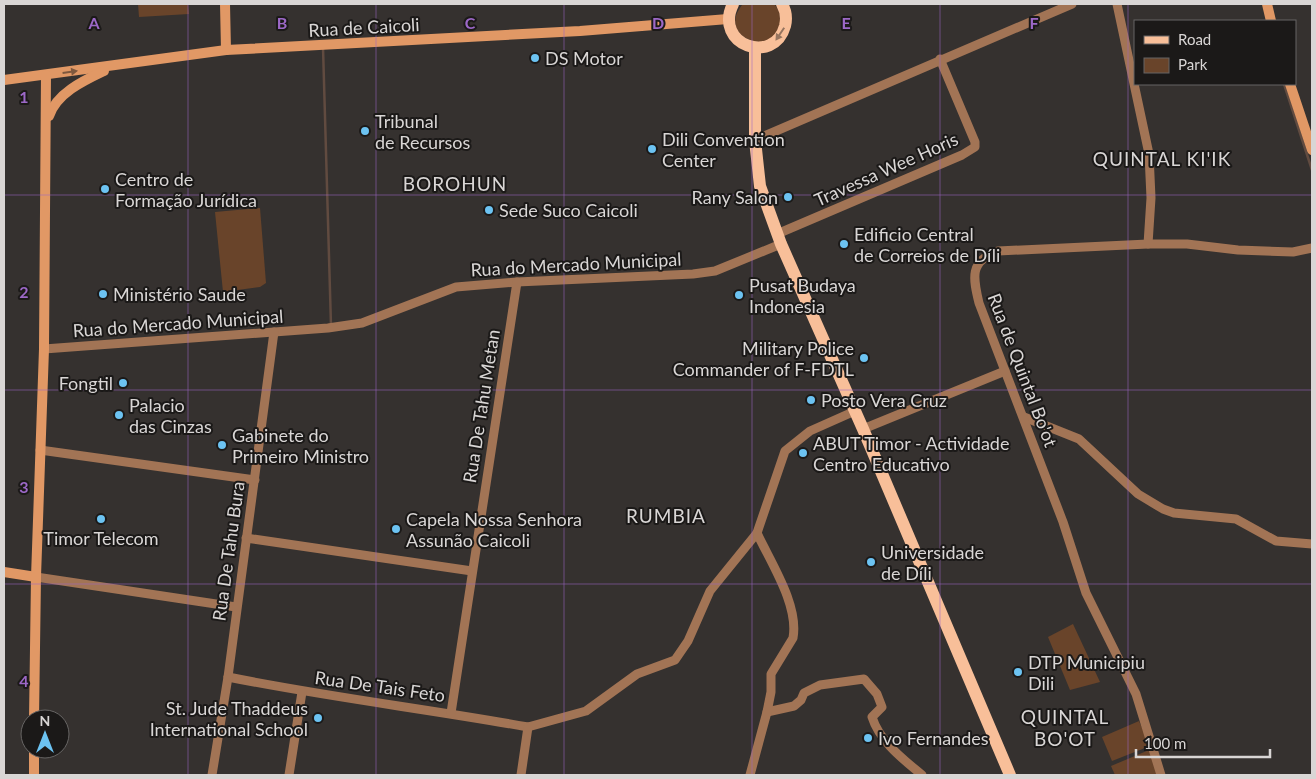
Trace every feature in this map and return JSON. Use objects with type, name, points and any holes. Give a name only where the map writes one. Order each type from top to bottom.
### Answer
[{"type":"main road","points":[[733,4],[728,19],[730,28],[739,42],[755,48],[772,44],[779,38],[786,23],[785,5]]},
{"type":"main road","points":[[755,48],[755,140],[760,186],[779,239],[864,429],[1010,775]]},
{"type":"street","points":[[225,4],[226,50]]},
{"type":"street","points":[[755,140],[1072,4]]},
{"type":"street","points":[[1117,4],[1134,84]]},
{"type":"street","points":[[1267,4],[1271,20]]},
{"type":"street","name":"Rua de Caicoli","points":[[4,80],[46,76],[226,50],[570,32],[728,19]]},
{"type":"street","name":"Travessa Wee Horis","points":[[779,239],[962,155],[975,146],[940,59]]},
{"type":"street","points":[[47,122],[54,104],[88,78],[114,66]]},
{"type":"street","points":[[34,709],[36,577],[44,349],[46,76]]},
{"type":"street","points":[[1134,85],[1149,154],[1151,198],[1148,244]]},
{"type":"street","points":[[1290,85],[1309,129],[1312,150]]},
{"type":"street","name":"Rua do Mercado Municipal","points":[[44,349],[328,328],[362,323],[456,287],[517,282],[693,274],[715,271],[779,239]]},
{"type":"street","name":"Rua de Quintal Bo'ot","points":[[1161,775],[1136,694],[1086,593],[1063,522],[1005,370],[976,287],[974,275],[979,261],[986,255],[998,252],[1148,244],[1187,244],[1238,250],[1292,252],[1312,248]]},
{"type":"street","name":"Rua De Tahu Metan","points":[[451,713],[517,282]]},
{"type":"street","name":"Rua De Tahu Bura","points":[[212,775],[228,677],[274,332]]},
{"type":"street","points":[[864,429],[1005,370]]},
{"type":"street","points":[[521,775],[528,727],[586,711],[636,674],[675,660],[688,641],[710,591],[757,533],[785,451],[810,431],[855,411]]},
{"type":"street","points":[[1024,417],[1079,439],[1138,494],[1163,508],[1181,514],[1236,519],[1276,541],[1312,544]]},
{"type":"street","points":[[40,450],[255,480]]},
{"type":"street","points":[[750,775],[767,712],[771,692],[771,674],[793,638],[794,624],[791,605],[757,533]]},
{"type":"street","points":[[246,538],[472,571]]},
{"type":"street","points":[[4,572],[236,606]]},
{"type":"street","name":"Rua De Tais Feto","points":[[228,677],[302,692],[451,713],[528,727]]},
{"type":"street","points":[[767,712],[794,706],[804,693],[820,685],[864,679],[877,694],[882,707],[872,717],[875,727],[893,751],[922,775]]},
{"type":"street","points":[[289,775],[302,692]]},
{"type":"street","points":[[34,759],[34,775]]},
{"type":"green space","points":[[138,4],[188,4],[189,14],[139,17]]},
{"type":"green space","points":[[743,4],[774,4],[780,17],[777,34],[770,40],[760,42],[750,40],[741,35],[736,27],[736,16]]},
{"type":"green space","points":[[260,208],[266,283],[260,287],[223,292],[215,212]]},
{"type":"green space","points":[[1073,624],[1100,682],[1070,690],[1048,637]]},
{"type":"green space","points":[[1139,721],[1150,746],[1112,761],[1102,737]]},
{"type":"green space","points":[[1149,750],[1158,774],[1115,775],[1111,766]]},
{"type":"waterway","points":[[323,47],[331,326]]},
{"type":"waterway","points":[[1284,85],[1312,170]]},
{"type":"place","name":"DS Motor","points":[[535,58]]},
{"type":"place","name":"Tribunal de Recursos","points":[[365,131]]},
{"type":"place","name":"Dili Convention Center","points":[[652,149]]},
{"type":"place","name":"Centro de Formação Jurídica","points":[[105,189]]},
{"type":"place","name":"Rany Salon","points":[[788,197]]},
{"type":"place","name":"Sede Suco Caicoli","points":[[489,210]]},
{"type":"place","name":"Edificio Central de Correios de Díli","points":[[844,244]]},
{"type":"place","name":"Ministério Saude","points":[[103,294]]},
{"type":"place","name":"Pusat Budaya Indonesia","points":[[739,295]]},
{"type":"place","name":"Military Police Commander of F-FDTL","points":[[864,358]]},
{"type":"place","name":"Fongtil","points":[[123,383]]},
{"type":"place","name":"Posto Vera Cruz","points":[[811,400]]},
{"type":"place","name":"Palacio das Cinzas","points":[[119,415]]},
{"type":"place","name":"Gabinete do Primeiro Ministro","points":[[222,445]]},
{"type":"place","name":"ABUT Timor - Actividade Centro Educativo","points":[[803,453]]},
{"type":"place","name":"Timor Telecom","points":[[101,519]]},
{"type":"place","name":"Capela Nossa Senhora Assunão Caicoli","points":[[396,529]]},
{"type":"place","name":"Universidade de Díli","points":[[871,562]]},
{"type":"place","name":"DTP Municipiu Dili","points":[[1018,672]]},
{"type":"place","name":"St. Jude Thaddeus International School","points":[[318,718]]},
{"type":"place","name":"Ivo Fernandes","points":[[868,738]]},
{"type":"district","name":"QUINTAL KI'IK","points":[[1162,158]]},
{"type":"district","name":"BOROHUN","points":[[455,183]]},
{"type":"district","name":"RUMBIA","points":[[666,515]]},
{"type":"district","name":"QUINTAL BO'OT","points":[[1065,727]]}]
